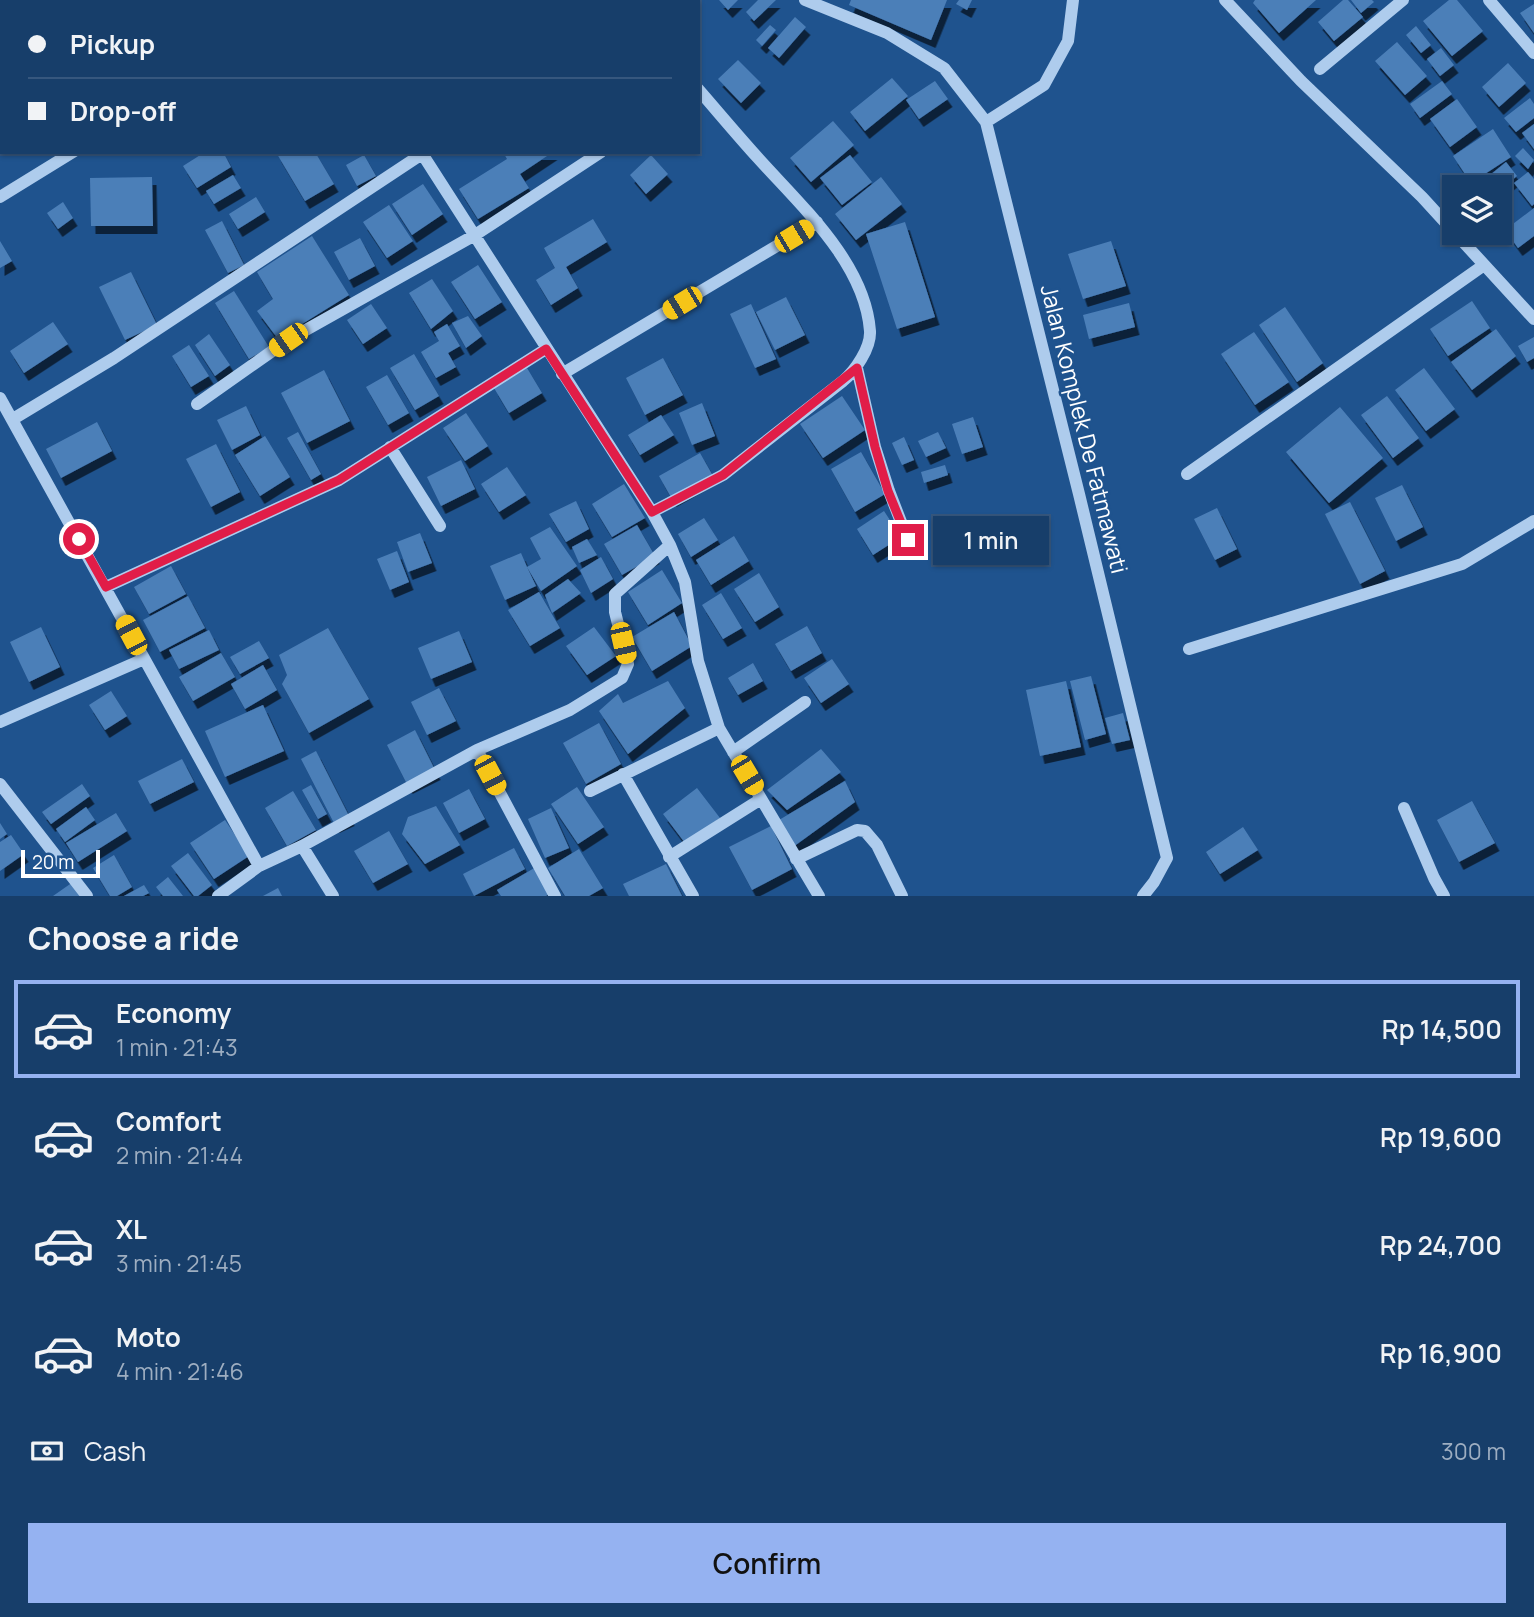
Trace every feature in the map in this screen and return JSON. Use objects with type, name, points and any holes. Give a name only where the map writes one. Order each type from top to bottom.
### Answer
[{"type":"street","points":[[804,0],[887,33],[944,68],[986,122],[1044,85],[1068,41],[1073,0]]},
{"type":"street","points":[[1225,0],[1301,81],[1442,218]]},
{"type":"street","points":[[1320,69],[1403,0]]},
{"type":"street","points":[[1489,0],[1534,53]]},
{"type":"street","points":[[652,512],[723,475],[857,368],[870,333],[861,295],[844,257],[817,222],[700,91]]},
{"type":"street","name":"Jalan Komplek De Fatmawati","points":[[986,122],[1167,858],[1143,896]]},
{"type":"street","points":[[0,197],[70,154]]},
{"type":"street","points":[[12,419],[114,358],[420,154]]},
{"type":"street","points":[[423,154],[652,512],[670,545],[685,582],[698,661],[719,728],[819,896]]},
{"type":"street","points":[[197,404],[288,340],[475,235],[598,154]]},
{"type":"street","points":[[562,374],[817,222]]},
{"type":"street","points":[[1466,245],[1534,319]]},
{"type":"street","points":[[1186,474],[1484,265]]},
{"type":"street","points":[[106,587],[339,480],[546,349]]},
{"type":"street","points":[[857,368],[888,491],[908,540]]},
{"type":"street","points":[[0,398],[259,866]]},
{"type":"street","points":[[390,447],[440,526]]},
{"type":"street","points":[[1189,649],[1462,564],[1534,521]]},
{"type":"street","points":[[226,893],[259,866],[302,846],[477,750],[570,710],[622,678],[628,664],[615,612],[615,594],[670,545]]},
{"type":"street","points":[[0,722],[144,659]]},
{"type":"street","points":[[733,752],[805,702]]},
{"type":"street","points":[[590,791],[719,728]]},
{"type":"street","points":[[477,750],[555,896]]},
{"type":"street","points":[[623,775],[693,896]]},
{"type":"street","points":[[0,784],[87,896]]},
{"type":"street","points":[[669,857],[761,799]]},
{"type":"street","points":[[1404,808],[1444,896]]},
{"type":"street","points":[[796,859],[857,830],[865,831],[877,845],[902,896]]},
{"type":"street","points":[[302,846],[333,896]]},
{"type":"building","points":[[719,0],[738,0],[728,10]]},
{"type":"building","points":[[758,0],[776,0],[754,21],[746,12]]},
{"type":"building","points":[[851,0],[947,0],[931,40],[849,5]]},
{"type":"building","points":[[959,0],[972,0],[967,10],[956,4]]},
{"type":"building","points":[[1255,0],[1316,0],[1279,33],[1253,3]]},
{"type":"building","points":[[1343,0],[1348,0],[1363,17],[1334,41],[1318,22]]},
{"type":"building","points":[[1351,0],[1372,0],[1374,2],[1361,13]]},
{"type":"building","points":[[1449,0],[1457,0],[1483,31],[1452,56],[1423,21]]},
{"type":"building","points":[[1534,4],[1534,33],[1520,13]]},
{"type":"building","points":[[795,17],[806,27],[779,58],[768,48]]},
{"type":"building","points":[[770,25],[776,30],[762,46],[756,40]]},
{"type":"building","points":[[1416,26],[1431,45],[1421,53],[1406,35]]},
{"type":"building","points":[[1397,42],[1427,76],[1405,95],[1375,61]]},
{"type":"building","points":[[1441,48],[1454,65],[1440,76],[1427,59]]},
{"type":"building","points":[[738,60],[761,83],[741,103],[718,79]]},
{"type":"building","points":[[1508,63],[1526,83],[1499,107],[1482,87]]},
{"type":"building","points":[[892,78],[908,96],[865,131],[850,112]]},
{"type":"building","points":[[935,81],[948,99],[919,119],[906,100]]},
{"type":"building","points":[[1442,81],[1452,94],[1420,118],[1410,104]]},
{"type":"building","points":[[1530,98],[1534,104],[1534,118],[1516,132],[1504,118]]},
{"type":"building","points":[[1457,99],[1477,127],[1450,147],[1430,119]]},
{"type":"building","points":[[833,121],[854,145],[811,182],[790,158]]},
{"type":"building","points":[[1534,124],[1534,149],[1522,133]]},
{"type":"building","points":[[1493,129],[1511,157],[1483,175],[1466,175],[1453,156]]},
{"type":"building","points":[[1523,148],[1534,160],[1528,169],[1515,156]]},
{"type":"building","points":[[202,154],[224,154],[231,167],[197,188],[183,166]]},
{"type":"building","points":[[277,154],[316,154],[334,184],[305,201]]},
{"type":"building","points":[[504,154],[550,154],[520,174],[529,188],[478,219],[459,189],[507,159]]},
{"type":"building","points":[[364,155],[376,176],[357,186],[346,165]]},
{"type":"building","points":[[651,155],[668,174],[646,194],[630,175]]},
{"type":"building","points":[[850,155],[872,182],[842,205],[820,178]]},
{"type":"building","points":[[1506,162],[1517,176],[1512,180],[1512,175],[1490,175]]},
{"type":"building","points":[[1528,172],[1534,179],[1532,206],[1514,183]]},
{"type":"building","points":[[233,175],[241,188],[214,204],[206,191]]},
{"type":"building","points":[[152,177],[153,226],[91,226],[90,178]]},
{"type":"building","points":[[881,177],[902,204],[856,240],[835,214]]},
{"type":"building","points":[[423,184],[443,214],[412,235],[392,204]]},
{"type":"building","points":[[256,197],[265,212],[238,229],[229,214]]},
{"type":"building","points":[[63,202],[73,218],[58,229],[47,213]]},
{"type":"building","points":[[389,205],[413,241],[387,258],[363,222]]},
{"type":"building","points":[[1534,208],[1534,236],[1518,248],[1512,240],[1512,225]]},
{"type":"building","points":[[593,219],[607,242],[566,267],[578,288],[551,305],[536,280],[555,268],[544,248]]},
{"type":"building","points":[[222,221],[244,265],[228,273],[205,230]]},
{"type":"building","points":[[905,222],[935,317],[897,329],[866,234]]},
{"type":"building","points":[[312,236],[349,295],[278,339],[257,311],[273,299],[257,272]]},
{"type":"building","points":[[360,238],[375,266],[349,280],[334,252]]},
{"type":"building","points":[[0,241],[12,261],[0,268]]},
{"type":"building","points":[[1111,241],[1126,286],[1083,299],[1068,254]]},
{"type":"building","points":[[478,265],[502,302],[475,319],[451,282]]},
{"type":"building","points":[[131,272],[157,325],[125,340],[99,287]]},
{"type":"building","points":[[432,279],[453,311],[431,329],[409,293]]},
{"type":"building","points":[[234,291],[269,347],[249,359],[215,303]]},
{"type":"building","points":[[786,297],[805,335],[775,350],[756,312]]},
{"type":"building","points":[[1472,301],[1490,328],[1448,356],[1430,329]]},
{"type":"building","points":[[1129,303],[1135,327],[1089,339],[1083,315]]},
{"type":"building","points":[[371,304],[387,328],[363,344],[347,320]]},
{"type":"building","points":[[751,304],[776,359],[755,368],[730,314]]},
{"type":"building","points":[[1285,307],[1323,363],[1297,382],[1259,325]]},
{"type":"building","points":[[468,316],[482,336],[466,348],[452,323]]},
{"type":"building","points":[[53,322],[68,344],[24,373],[10,351]]},
{"type":"building","points":[[447,324],[460,346],[448,353],[456,367],[436,378],[421,352],[439,341],[434,332]]},
{"type":"building","points":[[1496,329],[1516,356],[1472,390],[1451,362]]},
{"type":"building","points":[[1254,332],[1289,382],[1255,405],[1221,354]]},
{"type":"building","points":[[209,334],[230,365],[215,376],[195,345]]},
{"type":"building","points":[[1534,337],[1534,358],[1527,362],[1518,346]]},
{"type":"building","points":[[189,345],[209,376],[191,387],[172,356]]},
{"type":"building","points":[[414,354],[439,396],[415,410],[390,368]]},
{"type":"building","points":[[663,358],[683,395],[645,415],[626,378]]},
{"type":"building","points":[[527,368],[542,393],[509,413],[494,388]]},
{"type":"building","points":[[1424,368],[1455,409],[1426,431],[1395,390]]},
{"type":"building","points":[[324,370],[350,421],[307,443],[281,393]]},
{"type":"building","points":[[387,375],[409,413],[388,425],[366,387]]},
{"type":"building","points":[[842,396],[865,430],[823,458],[800,424]]},
{"type":"building","points":[[1387,396],[1419,438],[1393,458],[1361,415]]},
{"type":"building","points":[[702,403],[715,436],[692,445],[679,413]]},
{"type":"building","points":[[246,406],[260,435],[232,450],[217,420]]},
{"type":"building","points":[[1340,407],[1383,458],[1329,503],[1286,452]]},
{"type":"building","points":[[466,413],[488,446],[465,461],[443,428]]},
{"type":"building","points":[[661,415],[674,435],[640,455],[628,435]]},
{"type":"building","points":[[973,417],[983,447],[962,454],[952,424]]},
{"type":"building","points":[[97,422],[112,451],[61,478],[46,449]]},
{"type":"building","points":[[298,432],[321,474],[311,480],[287,438]]},
{"type":"building","points":[[938,432],[946,448],[926,457],[918,441]]},
{"type":"building","points":[[265,436],[290,477],[260,496],[235,455]]},
{"type":"building","points":[[904,437],[914,460],[902,465],[892,443]]},
{"type":"building","points":[[216,444],[240,492],[211,507],[186,459]]},
{"type":"building","points":[[861,452],[885,494],[855,512],[831,469]]},
{"type":"building","points":[[700,453],[713,476],[672,499],[659,476]]},
{"type":"building","points":[[461,460],[475,489],[441,506],[427,477]]},
{"type":"building","points":[[945,465],[948,475],[924,483],[921,472]]},
{"type":"building","points":[[507,467],[526,495],[499,512],[481,484]]},
{"type":"building","points":[[624,484],[645,518],[612,537],[592,504]]},
{"type":"building","points":[[1402,485],[1423,527],[1396,541],[1375,498]]},
{"type":"building","points":[[576,501],[589,529],[566,542],[549,514]]},
{"type":"building","points":[[1350,502],[1385,571],[1360,584],[1325,514]]},
{"type":"building","points":[[1217,508],[1237,549],[1215,560],[1194,519]]},
{"type":"building","points":[[884,511],[901,537],[873,555],[857,529]]},
{"type":"building","points":[[704,518],[718,540],[691,557],[678,534]]},
{"type":"building","points":[[637,525],[655,556],[622,575],[604,544]]},
{"type":"building","points":[[550,527],[577,566],[541,591],[527,567],[541,559],[530,538]]},
{"type":"building","points":[[420,533],[432,563],[408,572],[397,542]]},
{"type":"building","points":[[734,536],[749,561],[711,585],[696,560]]},
{"type":"building","points":[[587,539],[597,555],[579,563],[572,547]]},
{"type":"building","points":[[397,551],[409,582],[390,590],[377,559]]},
{"type":"building","points":[[521,553],[536,586],[505,600],[490,566]]},
{"type":"building","points":[[601,557],[613,579],[591,593],[580,570]]},
{"type":"building","points":[[171,566],[186,594],[149,614],[134,587]]},
{"type":"building","points":[[662,570],[682,603],[648,625],[628,592]]},
{"type":"building","points":[[759,573],[779,607],[755,622],[734,589]]},
{"type":"building","points":[[568,579],[581,593],[552,613],[545,595]]},
{"type":"building","points":[[539,592],[560,628],[530,646],[508,610]]},
{"type":"building","points":[[721,593],[742,628],[723,639],[702,605]]},
{"type":"building","points":[[188,596],[205,628],[160,652],[143,620]]},
{"type":"building","points":[[674,612],[692,646],[652,671],[632,637]]},
{"type":"building","points":[[807,626],[822,653],[791,671],[775,644]]},
{"type":"building","points":[[41,627],[60,667],[29,682],[10,642]]},
{"type":"building","points":[[594,627],[616,656],[587,675],[566,646]]},
{"type":"building","points":[[328,628],[369,699],[309,733],[282,684],[287,675],[279,655]]},
{"type":"building","points":[[209,630],[219,650],[179,669],[169,650]]},
{"type":"building","points":[[459,631],[472,662],[431,679],[418,648]]},
{"type":"building","points":[[259,641],[269,658],[240,674],[230,657]]},
{"type":"building","points":[[221,653],[235,677],[193,701],[179,677]]},
{"type":"building","points":[[832,659],[849,684],[821,703],[804,678]]},
{"type":"building","points":[[753,663],[763,681],[738,695],[728,678]]},
{"type":"building","points":[[263,665],[277,690],[245,709],[231,684]]},
{"type":"building","points":[[1091,676],[1106,734],[1085,740],[1070,681]]},
{"type":"building","points":[[668,681],[685,708],[628,754],[599,711],[618,694],[623,703]]},
{"type":"building","points":[[1066,681],[1081,747],[1040,756],[1026,690]]},
{"type":"building","points":[[439,688],[456,721],[427,735],[411,702]]},
{"type":"building","points":[[111,691],[127,716],[105,730],[89,705]]},
{"type":"building","points":[[263,705],[284,751],[225,777],[205,731]]},
{"type":"building","points":[[1123,713],[1130,740],[1112,744],[1105,718]]},
{"type":"building","points":[[599,723],[621,764],[586,784],[563,743]]},
{"type":"building","points":[[415,730],[436,772],[408,786],[387,745]]},
{"type":"building","points":[[821,749],[841,772],[787,810],[767,790]]},
{"type":"building","points":[[316,751],[350,818],[335,825],[301,759]]},
{"type":"building","points":[[182,759],[194,782],[150,804],[138,781]]},
{"type":"building","points":[[845,781],[855,802],[793,847],[779,820]]},
{"type":"building","points":[[82,784],[90,796],[51,824],[42,812]]},
{"type":"building","points":[[311,785],[327,814],[318,819],[302,790]]},
{"type":"building","points":[[577,787],[604,827],[578,844],[551,804]]},
{"type":"building","points":[[697,788],[720,818],[685,843],[663,814]]},
{"type":"building","points":[[469,789],[485,819],[459,833],[443,803]]},
{"type":"building","points":[[293,791],[316,830],[287,846],[265,808]]},
{"type":"building","points":[[1472,801],[1495,843],[1459,862],[1437,820]]},
{"type":"building","points":[[436,806],[460,845],[425,864],[402,834],[408,817]]},
{"type":"building","points":[[86,807],[95,820],[65,842],[56,829]]},
{"type":"building","points":[[551,808],[569,848],[545,858],[528,819]]},
{"type":"building","points":[[116,813],[127,831],[78,862],[66,843]]},
{"type":"building","points":[[225,820],[249,856],[214,879],[190,843]]},
{"type":"building","points":[[0,823],[7,834],[0,839]]},
{"type":"building","points":[[771,826],[792,869],[752,890],[729,847]]},
{"type":"building","points":[[1243,827],[1258,850],[1220,874],[1206,852]]},
{"type":"building","points":[[389,831],[408,864],[373,883],[354,851]]},
{"type":"building","points":[[11,835],[24,854],[0,871],[0,842]]},
{"type":"building","points":[[514,848],[525,869],[474,896],[463,874]]},
{"type":"building","points":[[579,849],[603,888],[589,896],[565,896],[548,868]]},
{"type":"building","points":[[188,853],[212,885],[198,896],[194,896],[171,866]]},
{"type":"building","points":[[114,855],[132,887],[117,896],[110,896],[93,868]]},
{"type":"building","points":[[666,864],[682,896],[629,896],[623,884]]},
{"type":"building","points":[[536,867],[551,893],[546,896],[501,896],[497,890]]},
{"type":"building","points":[[168,877],[183,896],[163,896],[156,887]]},
{"type":"building","points":[[73,882],[83,896],[53,896]]},
{"type":"building","points":[[144,885],[149,893],[143,896],[124,896]]},
{"type":"building","points":[[278,888],[282,896],[263,896]]},
{"type":"route","points":[[79,539],[106,587],[339,480],[546,349],[652,512],[723,475],[857,368],[888,491],[908,540]]}]
